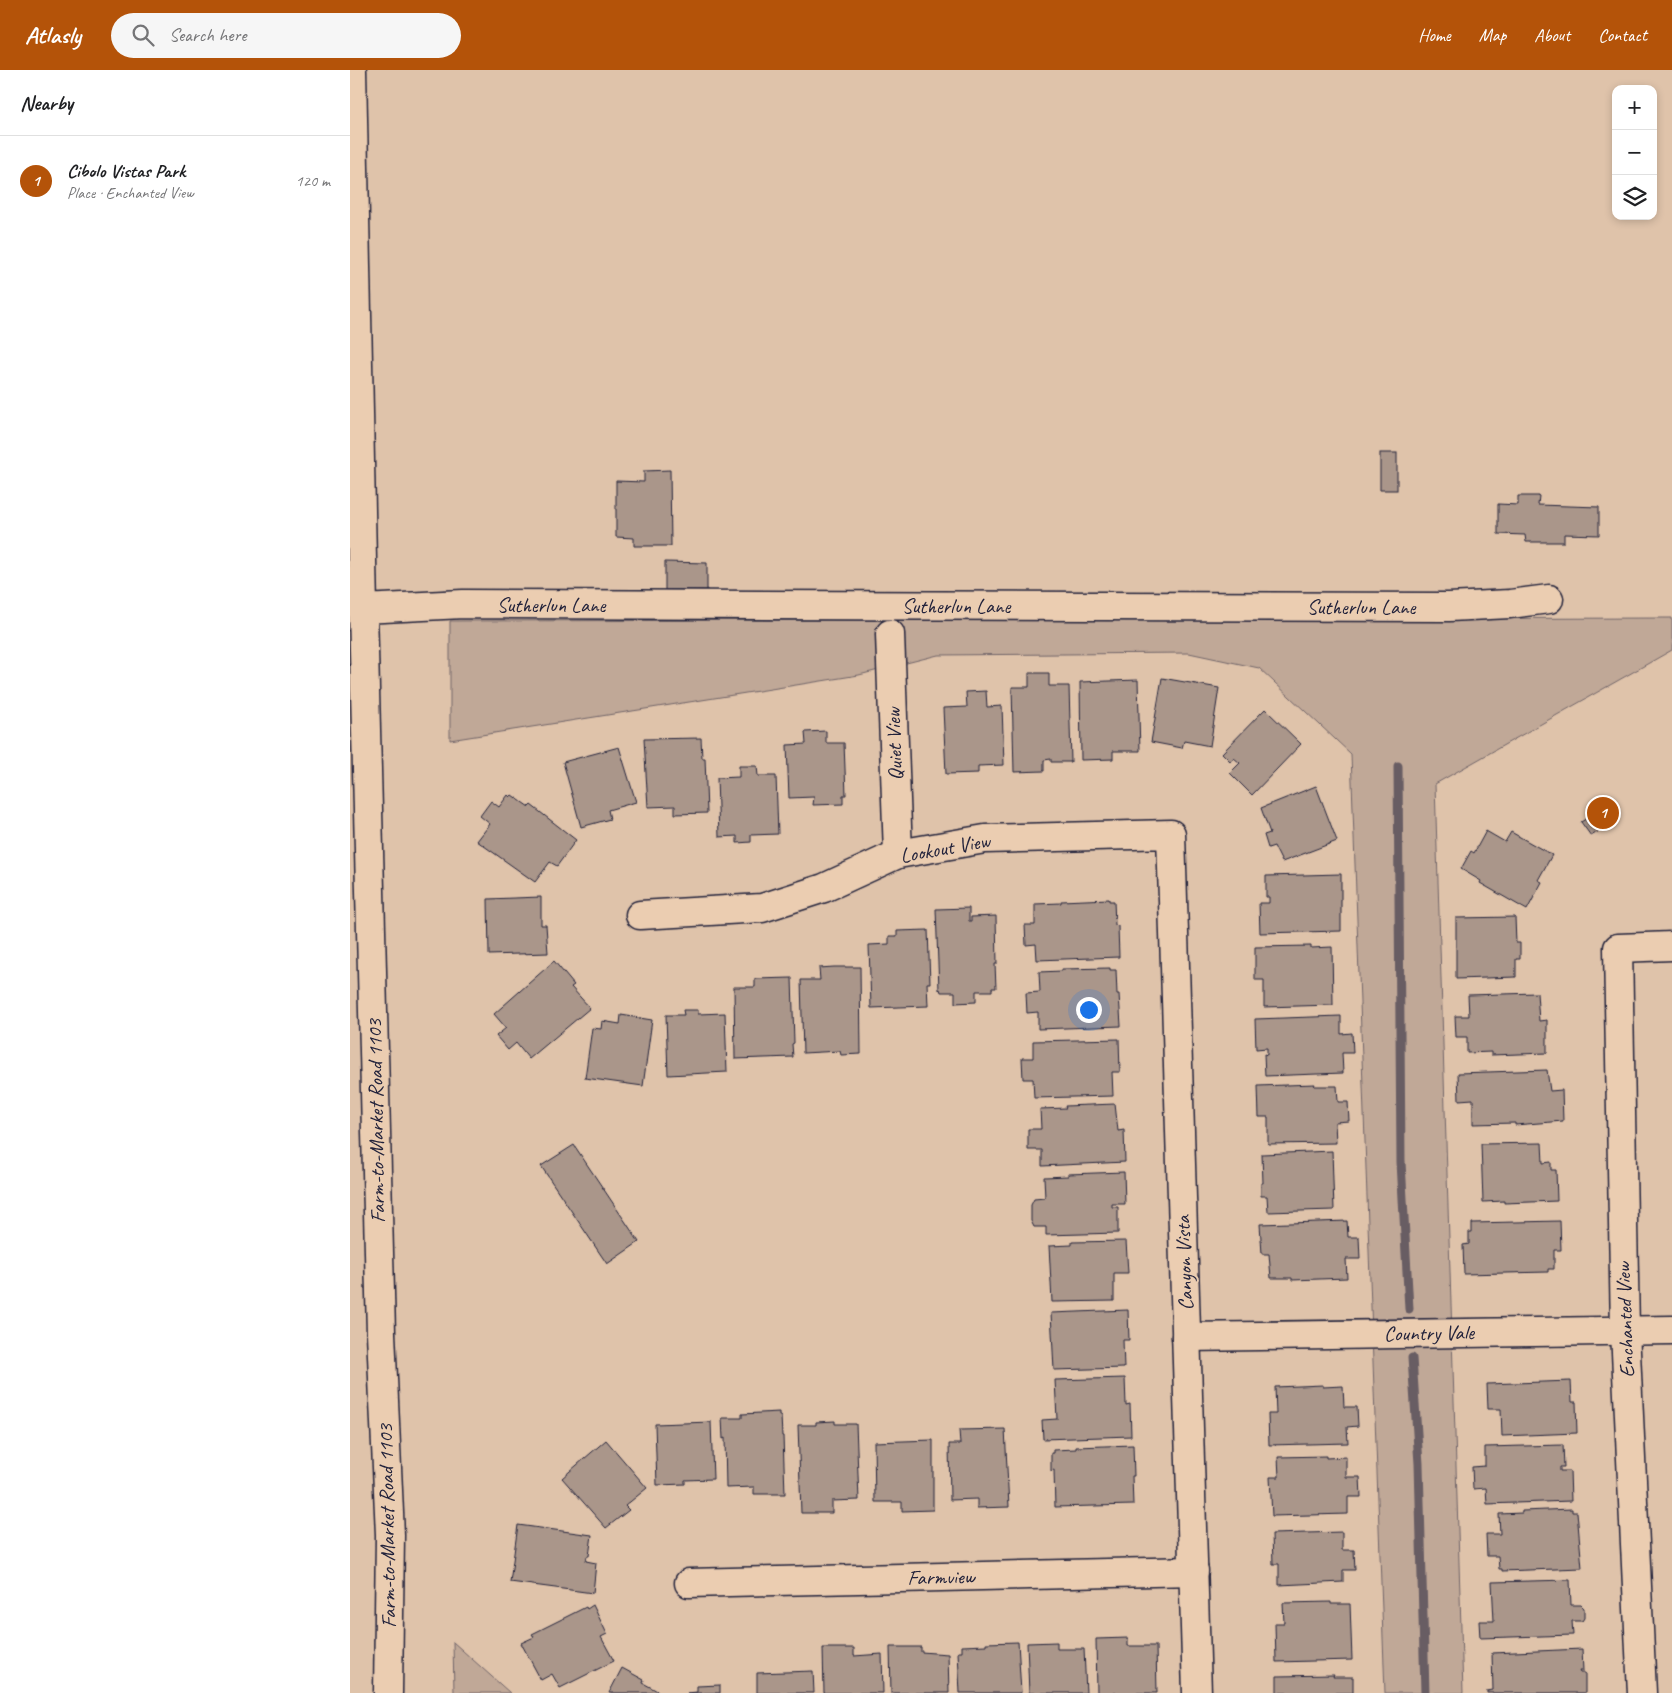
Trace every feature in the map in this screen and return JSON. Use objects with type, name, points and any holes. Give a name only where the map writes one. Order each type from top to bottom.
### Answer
[{"type":"street","name":"Farm-to-Market Road 1103","points":[[352,72],[363,609],[382,1333],[390,1535],[388,1693]]},
{"type":"street","name":"Sutherlun Lane","points":[[363,609],[463,604],[1449,608],[1549,599]]},
{"type":"street","name":"Quiet View","points":[[890,634],[898,854]]},
{"type":"street","name":"Lookout View","points":[[640,915],[762,908],[824,888],[898,854],[985,839],[1171,834]]},
{"type":"street","name":"Canyon Vista","points":[[1171,834],[1197,1693]]},
{"type":"street","name":"Enchanted View","points":[[1642,1693],[1625,1331],[1618,948],[1672,946]]},
{"type":"street","name":"Country Vale","points":[[1186,1337],[1672,1330]]},
{"type":"street","name":"Farmview","points":[[689,1583],[1194,1571]]},
{"type":"shaded area","points":[[1672,618],[1672,650],[1435,784],[1463,1693],[1385,1693],[1351,754],[1259,668],[1189,653],[938,655],[859,675],[450,740],[450,621]]},
{"type":"shaded area","points":[[453,1642],[510,1693],[454,1693]]},
{"type":"building","points":[[1380,453],[1397,453],[1397,490],[1380,490]]},
{"type":"building","points":[[670,470],[671,546],[634,546],[634,538],[616,537],[616,481],[644,482],[644,471]]},
{"type":"building","points":[[1518,496],[1539,496],[1538,505],[1599,507],[1599,535],[1564,534],[1564,542],[1526,542],[1525,535],[1498,534],[1498,504],[1518,505]]},
{"type":"building","points":[[665,562],[707,563],[707,590],[665,590]]},
{"type":"building","points":[[1029,673],[1049,673],[1049,686],[1069,686],[1071,762],[1051,762],[1051,759],[1044,760],[1044,771],[1014,772],[1012,687],[1029,687]]},
{"type":"building","points":[[1162,678],[1219,688],[1210,746],[1184,741],[1182,748],[1151,742]]},
{"type":"building","points":[[1138,680],[1140,751],[1113,751],[1113,759],[1081,760],[1080,682]]},
{"type":"building","points":[[986,691],[987,707],[1002,706],[1004,765],[978,766],[978,773],[946,774],[943,708],[967,707],[966,692]]},
{"type":"building","points":[[1265,709],[1301,744],[1252,795],[1230,773],[1240,763],[1234,758],[1230,761],[1222,753]]},
{"type":"building","points":[[826,731],[826,743],[844,743],[846,795],[843,795],[843,804],[813,805],[814,797],[789,798],[787,745],[806,744],[805,732]]},
{"type":"building","points":[[701,738],[702,758],[705,758],[707,813],[675,814],[675,806],[648,807],[644,739]]},
{"type":"building","points":[[619,747],[636,802],[608,810],[610,819],[581,827],[563,762]]},
{"type":"building","points":[[739,766],[757,766],[758,776],[776,776],[778,834],[751,835],[751,842],[737,843],[737,836],[719,837],[717,778],[739,777]]},
{"type":"building","points":[[1316,786],[1337,841],[1282,862],[1274,846],[1268,848],[1264,835],[1270,833],[1261,808]]},
{"type":"building","points":[[508,795],[510,797],[512,795],[529,807],[531,805],[576,840],[557,866],[550,862],[535,882],[477,841],[490,824],[480,816],[491,801],[499,807]]},
{"type":"building","points":[[1606,806],[1616,821],[1591,836],[1581,822]]},
{"type":"building","points":[[1486,831],[1505,842],[1511,832],[1552,855],[1538,880],[1542,882],[1527,910],[1480,883],[1481,881],[1461,869],[1471,851],[1474,853]]},
{"type":"building","points":[[1341,874],[1341,931],[1260,933],[1259,903],[1269,903],[1269,897],[1266,897],[1266,876]]},
{"type":"building","points":[[541,897],[541,925],[546,925],[548,953],[489,955],[488,899]]},
{"type":"building","points":[[1109,899],[1109,901],[1114,901],[1115,925],[1118,926],[1119,957],[1037,960],[1036,944],[1026,945],[1025,925],[1035,925],[1035,904]]},
{"type":"building","points":[[969,908],[969,921],[971,921],[971,917],[996,916],[996,988],[992,988],[992,991],[976,991],[976,1002],[955,1003],[955,992],[941,992],[939,990],[936,909]]},
{"type":"building","points":[[1515,917],[1516,943],[1520,943],[1520,959],[1516,959],[1516,977],[1456,979],[1456,918]]},
{"type":"building","points":[[928,930],[930,983],[927,983],[928,1006],[871,1008],[869,945],[889,944],[889,936],[897,936],[897,931]]},
{"type":"building","points":[[1311,946],[1311,948],[1332,947],[1333,1005],[1264,1007],[1264,980],[1255,980],[1255,947]]},
{"type":"building","points":[[554,961],[574,985],[571,987],[590,1008],[529,1059],[516,1043],[508,1050],[496,1036],[506,1028],[494,1014]]},
{"type":"building","points":[[860,967],[861,1054],[841,1055],[840,1051],[803,1053],[801,980],[820,980],[819,968]]},
{"type":"building","points":[[1110,968],[1110,970],[1116,970],[1121,1026],[1038,1029],[1038,1012],[1027,1013],[1026,993],[1040,992],[1039,972],[1062,971],[1062,969]]},
{"type":"building","points":[[792,978],[793,1057],[735,1059],[734,987],[755,987],[755,979]]},
{"type":"building","points":[[1537,993],[1539,1021],[1547,1020],[1547,1053],[1491,1055],[1491,1052],[1467,1053],[1467,1037],[1456,1037],[1455,1016],[1469,1016],[1468,995]]},
{"type":"building","points":[[683,1010],[698,1010],[698,1014],[725,1013],[727,1072],[668,1075],[666,1015],[684,1015]]},
{"type":"building","points":[[621,1015],[652,1020],[643,1086],[585,1078],[592,1028],[601,1029],[602,1021],[620,1024]]},
{"type":"building","points":[[1341,1016],[1341,1034],[1352,1033],[1353,1053],[1342,1053],[1343,1073],[1265,1076],[1264,1054],[1267,1055],[1267,1048],[1256,1049],[1255,1019]]},
{"type":"building","points":[[1119,1039],[1120,1072],[1112,1072],[1113,1096],[1034,1098],[1033,1079],[1023,1079],[1022,1058],[1033,1058],[1033,1041]]},
{"type":"building","points":[[1547,1070],[1550,1091],[1562,1090],[1563,1121],[1515,1125],[1515,1123],[1473,1124],[1473,1099],[1459,1100],[1458,1073]]},
{"type":"building","points":[[1315,1084],[1314,1086],[1337,1086],[1338,1102],[1348,1102],[1349,1121],[1335,1122],[1336,1143],[1268,1144],[1268,1117],[1259,1117],[1258,1086]]},
{"type":"building","points":[[1115,1104],[1118,1131],[1124,1130],[1125,1162],[1042,1166],[1042,1150],[1028,1150],[1028,1129],[1041,1129],[1040,1109]]},
{"type":"building","points":[[1542,1143],[1543,1163],[1551,1162],[1551,1170],[1556,1170],[1557,1201],[1483,1202],[1481,1144]]},
{"type":"building","points":[[574,1145],[639,1242],[607,1264],[541,1166]]},
{"type":"building","points":[[1332,1151],[1334,1210],[1268,1212],[1267,1196],[1261,1196],[1261,1183],[1263,1183],[1262,1154]]},
{"type":"building","points":[[1124,1172],[1125,1204],[1112,1204],[1112,1207],[1118,1207],[1118,1233],[1046,1235],[1046,1227],[1034,1227],[1031,1221],[1031,1205],[1034,1199],[1045,1198],[1044,1177]]},
{"type":"building","points":[[1347,1221],[1348,1237],[1359,1237],[1360,1259],[1346,1259],[1347,1278],[1292,1280],[1292,1278],[1271,1278],[1269,1254],[1262,1254],[1260,1224]]},
{"type":"building","points":[[1560,1221],[1561,1250],[1554,1250],[1554,1269],[1548,1269],[1548,1272],[1464,1274],[1463,1245],[1469,1244],[1469,1232],[1472,1232],[1472,1223]]},
{"type":"building","points":[[1126,1241],[1128,1273],[1114,1273],[1114,1301],[1052,1302],[1049,1246],[1072,1245],[1072,1242]]},
{"type":"building","points":[[1128,1310],[1129,1340],[1123,1340],[1124,1368],[1054,1370],[1051,1313]]},
{"type":"building","points":[[1125,1378],[1126,1405],[1130,1404],[1131,1436],[1043,1439],[1042,1420],[1057,1419],[1055,1380]]},
{"type":"building","points":[[1571,1381],[1572,1402],[1576,1402],[1577,1433],[1502,1436],[1501,1409],[1488,1409],[1487,1384]]},
{"type":"building","points":[[1323,1385],[1323,1387],[1343,1386],[1344,1407],[1357,1407],[1358,1426],[1347,1427],[1348,1443],[1269,1445],[1268,1414],[1276,1414],[1275,1387]]},
{"type":"building","points":[[779,1412],[783,1436],[785,1494],[754,1494],[754,1487],[726,1488],[725,1438],[723,1439],[722,1418],[742,1418],[742,1414]]},
{"type":"building","points":[[835,1421],[835,1424],[856,1424],[859,1500],[832,1501],[832,1513],[801,1513],[798,1425],[816,1425],[816,1422]]},
{"type":"building","points":[[711,1422],[713,1479],[685,1480],[685,1484],[657,1485],[655,1424]]},
{"type":"building","points":[[1005,1429],[1009,1507],[977,1508],[977,1499],[950,1500],[949,1444],[960,1444],[959,1430]]},
{"type":"building","points":[[606,1440],[647,1488],[625,1506],[629,1510],[606,1528],[562,1478]]},
{"type":"building","points":[[933,1440],[933,1510],[902,1511],[902,1502],[875,1502],[874,1442]]},
{"type":"building","points":[[1133,1445],[1133,1505],[1055,1507],[1054,1470],[1051,1471],[1051,1453],[1053,1453],[1053,1450],[1076,1449],[1076,1447]]},
{"type":"building","points":[[1563,1445],[1564,1467],[1560,1467],[1560,1471],[1570,1471],[1571,1501],[1487,1504],[1486,1488],[1473,1489],[1472,1467],[1485,1466],[1485,1447]]},
{"type":"building","points":[[1326,1456],[1326,1458],[1346,1457],[1346,1477],[1360,1477],[1361,1497],[1348,1497],[1348,1514],[1272,1516],[1270,1477],[1279,1477],[1278,1457]]},
{"type":"building","points":[[1572,1509],[1572,1512],[1577,1512],[1582,1568],[1502,1571],[1502,1569],[1499,1569],[1498,1556],[1487,1556],[1486,1534],[1500,1534],[1499,1514]]},
{"type":"building","points":[[518,1525],[592,1535],[589,1556],[587,1556],[586,1561],[596,1563],[593,1593],[510,1582]]},
{"type":"building","points":[[1342,1532],[1342,1550],[1354,1550],[1355,1570],[1343,1570],[1343,1582],[1279,1585],[1279,1564],[1273,1564],[1272,1534]]},
{"type":"building","points":[[1570,1580],[1571,1605],[1581,1605],[1584,1608],[1584,1618],[1582,1621],[1572,1621],[1573,1635],[1480,1638],[1479,1621],[1494,1621],[1492,1582]]},
{"type":"building","points":[[1331,1602],[1331,1604],[1350,1604],[1352,1660],[1276,1662],[1275,1623],[1284,1623],[1283,1603]]},
{"type":"building","points":[[593,1605],[607,1634],[601,1637],[614,1661],[560,1688],[552,1674],[541,1680],[521,1643],[534,1637],[532,1634]]},
{"type":"building","points":[[1128,1638],[1128,1646],[1156,1646],[1157,1693],[1097,1693],[1096,1639]]},
{"type":"building","points":[[1018,1642],[1021,1693],[960,1693],[958,1652],[962,1652],[962,1646]]},
{"type":"building","points":[[1057,1642],[1057,1649],[1084,1649],[1086,1693],[1029,1693],[1027,1643]]},
{"type":"building","points":[[890,1647],[921,1647],[921,1652],[948,1654],[949,1693],[891,1693]]},
{"type":"building","points":[[823,1648],[854,1648],[854,1656],[882,1654],[883,1693],[824,1693]]},
{"type":"building","points":[[1582,1649],[1583,1671],[1579,1671],[1580,1673],[1585,1673],[1585,1693],[1487,1693],[1487,1691],[1493,1690],[1492,1653]]},
{"type":"building","points":[[622,1668],[644,1680],[643,1683],[661,1693],[609,1693]]},
{"type":"building","points":[[813,1671],[814,1693],[757,1693],[757,1673]]},
{"type":"building","points":[[1334,1675],[1333,1677],[1353,1677],[1353,1693],[1277,1693],[1277,1676]]},
{"type":"building","points":[[720,1685],[720,1693],[687,1693],[697,1692],[697,1686]]},
{"type":"waterway","points":[[1398,766],[1401,1162],[1409,1309]]},
{"type":"waterway","points":[[1412,1358],[1419,1464],[1425,1693]]},
{"type":"place","name":"Cibolo Vistas Park","points":[[1603,813]]}]
